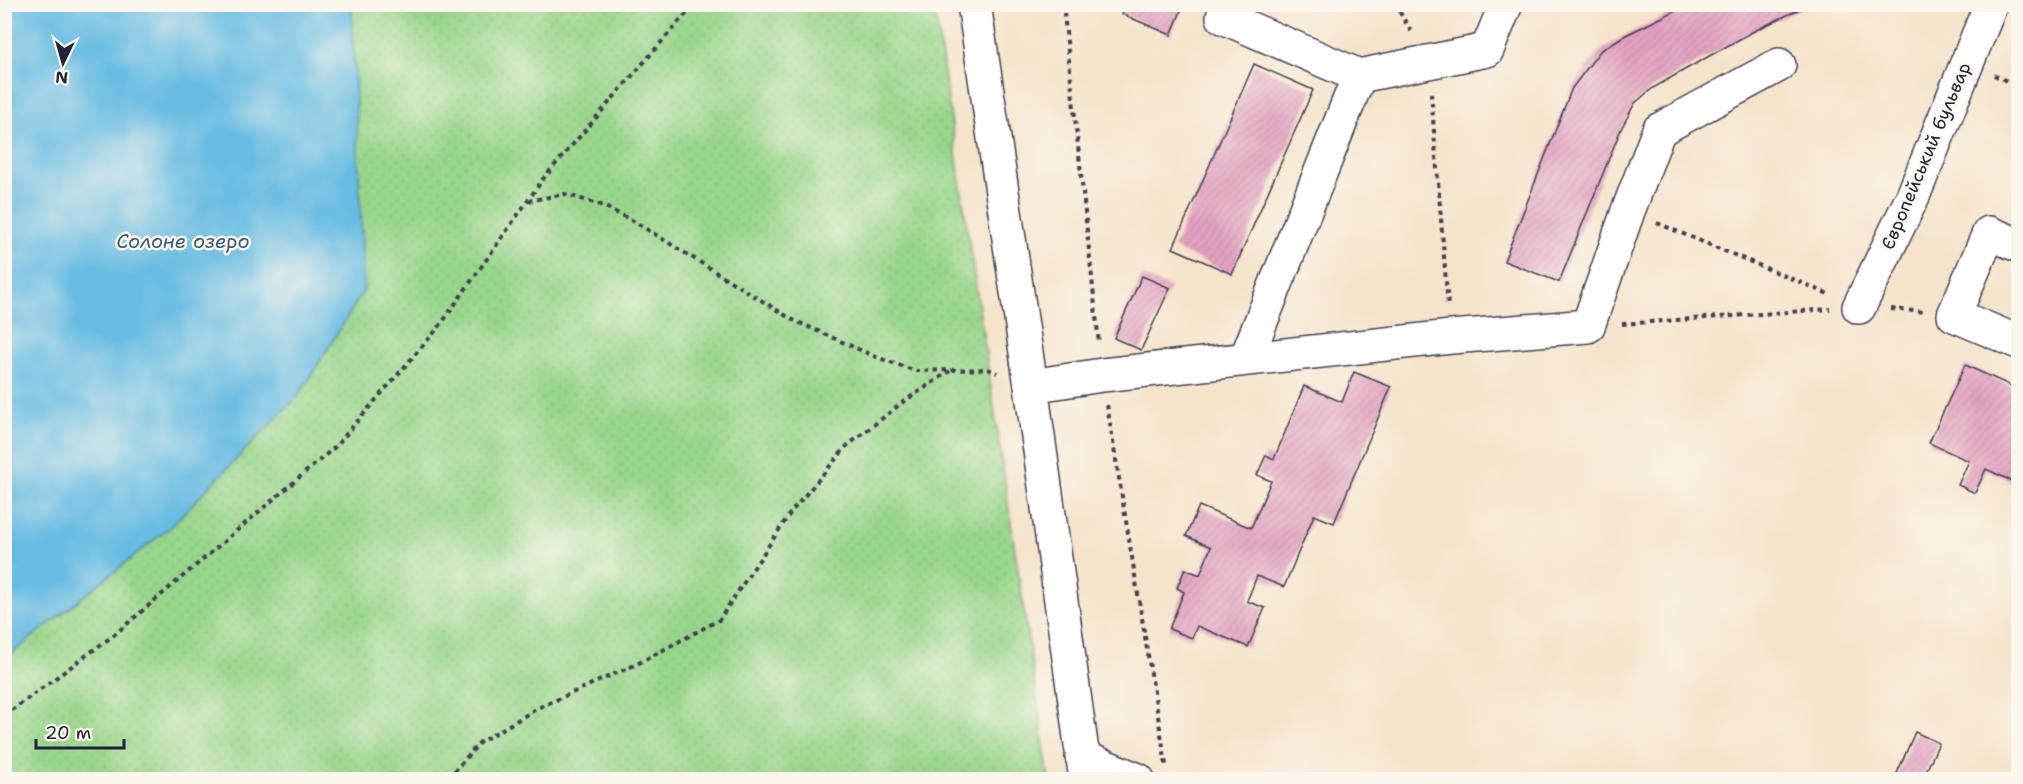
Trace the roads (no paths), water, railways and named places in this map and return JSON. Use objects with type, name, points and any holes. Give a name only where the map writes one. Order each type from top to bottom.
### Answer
[{"type":"street","points":[[974,4],[1084,768],[1152,774]]},
{"type":"street","points":[[1228,4],[1222,17],[1359,76],[1487,50],[1506,4]]},
{"type":"street","name":"Європейський бульвар","points":[[1859,307],[1913,196],[1991,4]]},
{"type":"street","points":[[1030,386],[1102,375],[1451,337],[1588,327],[1659,130],[1779,65]]},
{"type":"street","points":[[1246,359],[1359,76]]},
{"type":"street","points":[[2019,245],[1989,233],[1954,315],[2019,342]]},
{"type":"water","name":"Солоне озеро","points":[[5,4],[350,5],[364,290],[299,395],[170,527],[5,659]]}]
